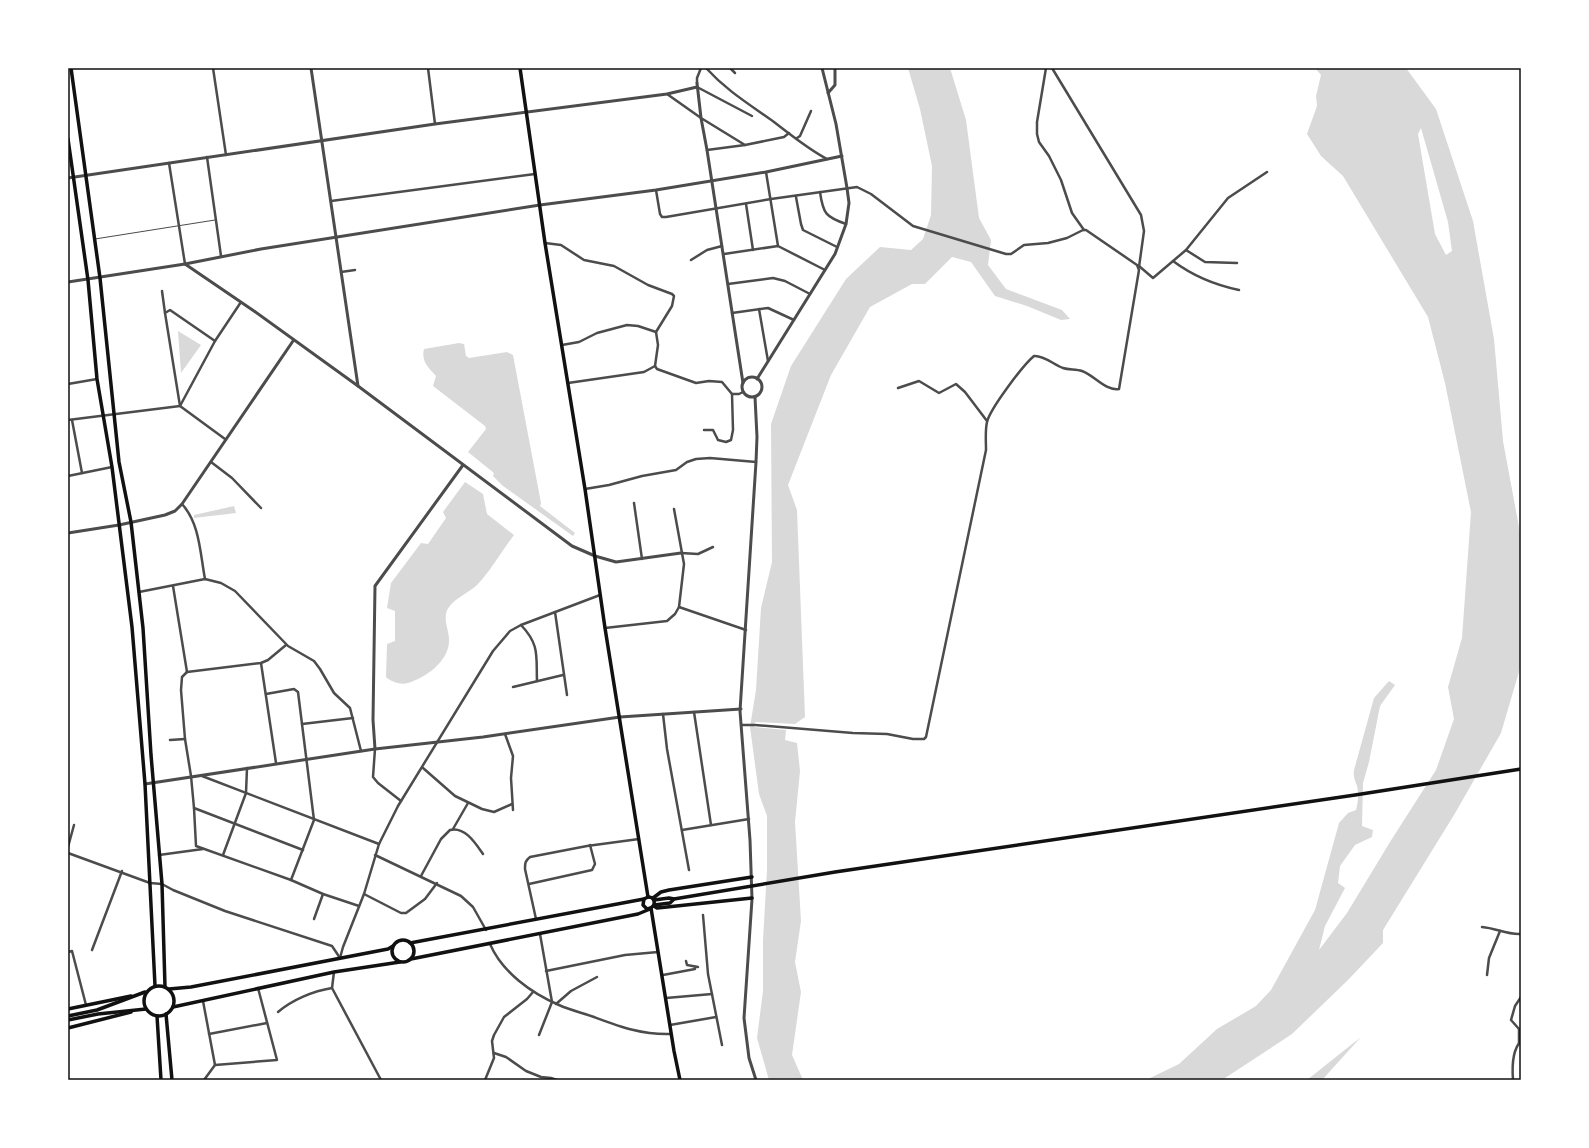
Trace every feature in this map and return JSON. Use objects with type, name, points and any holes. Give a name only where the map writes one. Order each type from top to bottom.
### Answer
[{"type":"main road","points":[[70,68],[100,278],[119,462],[131,522],[139,592],[162,884],[164,986]]},
{"type":"main road","points":[[520,68],[605,628],[639,840],[652,907],[671,1034],[680,1080]]},
{"type":"main road","points":[[68,139],[88,280],[97,379],[112,467],[132,627],[145,784],[155,986]]},
{"type":"main road","points":[[169,989],[191,987],[388,949],[402,940],[410,943],[650,899],[674,899],[823,874],[1521,769]]},
{"type":"main road","points":[[674,899],[670,902],[647,909],[643,903],[662,892],[669,890],[752,877]]},
{"type":"main road","points":[[147,991],[144,1000],[146,1009],[157,1016],[166,1014],[173,1007],[202,1000],[334,972],[407,961],[638,914],[652,907],[657,908],[752,898]]},
{"type":"main road","points":[[410,943],[414,951],[411,959]]},
{"type":"main road","points":[[393,946],[393,956],[400,962]]},
{"type":"main road","points":[[68,1020],[98,1012],[142,994],[155,986],[164,986],[169,989],[174,998],[173,1007]]},
{"type":"main road","points":[[68,1008],[142,994]]},
{"type":"main road","points":[[68,1028],[140,1009]]},
{"type":"main road","points":[[68,1016],[98,1012],[146,1009]]},
{"type":"main road","points":[[166,1014],[172,1080]]},
{"type":"main road","points":[[157,1016],[161,1080]]},
{"type":"street","points":[[213,68],[226,155]]},
{"type":"street","points":[[311,68],[358,386]]},
{"type":"street","points":[[428,68],[435,124]]},
{"type":"street","points":[[701,68],[697,78],[701,118],[724,254],[743,383],[743,392],[748,397],[755,397],[762,391],[761,384],[757,379],[751,378],[743,383]]},
{"type":"street","points":[[706,68],[731,92],[789,132],[814,152],[828,159]]},
{"type":"street","points":[[730,68],[735,73]]},
{"type":"street","points":[[757,379],[825,270],[837,247],[846,224],[849,203],[845,174],[822,68]]},
{"type":"street","points":[[828,93],[835,85],[835,68]]},
{"type":"street","points":[[1046,68],[1037,122],[1037,134],[1039,142],[1049,156],[1061,180],[1072,213],[1084,230],[1108,244],[1153,278],[1186,250],[1228,198],[1267,172]]},
{"type":"street","points":[[742,725],[853,734],[887,734],[913,739],[926,738],[986,450],[987,422],[996,402],[1034,356],[1045,359],[1064,368],[1082,371],[1098,382],[1114,389],[1119,389],[1139,275],[1144,231],[1141,215],[1052,68]]},
{"type":"street","points":[[68,178],[435,124],[667,94],[697,85],[752,116]]},
{"type":"street","points":[[667,94],[701,118],[745,145]]},
{"type":"street","points":[[797,138],[800,136],[811,111]]},
{"type":"street","points":[[707,150],[745,145],[784,137],[789,132]]},
{"type":"street","points":[[68,282],[88,280],[185,264],[221,256],[540,205],[656,190],[766,172],[842,156]]},
{"type":"street","points":[[207,158],[221,256]]},
{"type":"street","points":[[169,163],[185,264],[241,302],[293,341],[358,386],[572,546],[595,556],[616,562],[681,553],[698,554],[713,547]]},
{"type":"street","points":[[766,172],[778,246]]},
{"type":"street","points":[[331,201],[536,174]]},
{"type":"street","points":[[656,190],[660,214],[662,217],[716,210],[771,199],[796,197],[847,188],[861,188],[913,226],[1009,254],[1024,245],[1048,243],[1067,238],[1084,230]]},
{"type":"street","points":[[820,192],[823,209],[826,214],[832,219],[846,224]]},
{"type":"street","points":[[796,197],[800,224],[803,230],[837,247]]},
{"type":"street","points":[[746,204],[753,250]]},
{"type":"street","points":[[546,243],[561,245],[584,260],[614,266],[648,285],[674,296],[672,306],[656,332],[658,346],[655,366]]},
{"type":"street","points":[[691,260],[707,250],[722,246]]},
{"type":"street","points":[[724,254],[778,246],[825,270]]},
{"type":"street","points":[[1186,250],[1205,262],[1237,263]]},
{"type":"street","points":[[1173,260],[1186,270],[1213,283],[1239,290]]},
{"type":"street","points":[[342,272],[356,270]]},
{"type":"street","points":[[728,284],[773,278],[785,281],[810,294]]},
{"type":"street","points":[[162,292],[180,406]]},
{"type":"street","points":[[180,406],[215,341],[241,302]]},
{"type":"street","points":[[732,313],[768,308],[794,320]]},
{"type":"street","points":[[759,309],[768,361]]},
{"type":"street","points":[[165,313],[170,310],[215,341]]},
{"type":"street","points":[[562,345],[579,342],[597,333],[627,325],[638,326],[656,332]]},
{"type":"street","points":[[68,533],[119,525],[165,515],[175,511],[182,504],[293,341]]},
{"type":"street","points":[[568,383],[644,372],[655,366]]},
{"type":"street","points":[[655,366],[657,369],[696,383],[709,381],[722,382],[732,394],[733,430],[731,440],[726,442],[718,440],[713,430],[704,430]]},
{"type":"street","points":[[68,384],[97,379]]},
{"type":"street","points":[[898,388],[919,381],[939,393],[956,384],[965,392],[987,422]]},
{"type":"street","points":[[732,394],[739,394],[743,392]]},
{"type":"street","points":[[755,397],[757,437],[756,462],[740,710],[752,877],[744,1018],[749,1058],[756,1080]]},
{"type":"street","points":[[82,473],[70,420],[180,406],[226,439]]},
{"type":"street","points":[[585,489],[676,470],[687,462],[696,459],[710,458],[756,462]]},
{"type":"street","points":[[211,462],[232,478],[261,508]]},
{"type":"street","points":[[401,801],[378,783],[373,777],[375,749],[373,720],[375,583],[463,465]]},
{"type":"street","points":[[68,476],[112,467]]},
{"type":"street","points":[[634,503],[642,558]]},
{"type":"street","points":[[182,504],[188,510],[200,540],[200,555],[205,579]]},
{"type":"street","points":[[605,628],[667,621],[675,614],[679,607],[684,564],[674,509]]},
{"type":"street","points":[[139,592],[205,579],[221,583],[236,591],[286,645],[314,661],[334,693],[350,708],[361,751]]},
{"type":"street","points":[[174,586],[187,672]]},
{"type":"street","points":[[340,958],[364,894],[378,844],[401,801],[423,768],[493,651],[510,631],[521,625],[600,595]]},
{"type":"street","points":[[679,607],[746,630]]},
{"type":"street","points":[[555,612],[567,695]]},
{"type":"street","points":[[521,625],[535,644],[537,682]]},
{"type":"street","points":[[286,645],[268,660],[261,663],[187,672],[182,678],[185,739],[191,776],[196,846],[359,906]]},
{"type":"street","points":[[261,663],[276,763]]},
{"type":"street","points":[[513,687],[563,675]]},
{"type":"street","points":[[266,694],[294,690],[297,690],[298,692],[314,820],[291,880]]},
{"type":"street","points":[[145,784],[247,767],[375,749],[505,734],[620,717],[740,710]]},
{"type":"street","points":[[694,712],[711,825]]},
{"type":"street","points":[[663,714],[667,749],[689,870]]},
{"type":"street","points":[[302,724],[353,718]]},
{"type":"street","points":[[505,734],[513,756],[510,778],[513,810]]},
{"type":"street","points":[[170,740],[185,739]]},
{"type":"street","points":[[223,855],[246,793],[247,767]]},
{"type":"street","points":[[423,768],[451,793],[468,803],[492,812],[497,812],[512,804]]},
{"type":"street","points":[[199,775],[378,844]]},
{"type":"street","points":[[421,876],[441,839],[446,832],[453,829],[468,803]]},
{"type":"street","points":[[194,808],[303,850]]},
{"type":"street","points":[[682,830],[749,819]]},
{"type":"street","points":[[68,847],[74,825]]},
{"type":"street","points":[[453,829],[465,833],[474,841],[483,854]]},
{"type":"street","points":[[536,920],[525,863],[530,857],[590,846],[639,840]]},
{"type":"street","points":[[528,884],[592,870],[595,864],[590,846]]},
{"type":"street","points":[[159,855],[203,849]]},
{"type":"street","points":[[68,853],[150,883],[162,884],[224,911],[332,946],[340,958]]},
{"type":"street","points":[[375,855],[461,896],[474,907],[486,930]]},
{"type":"street","points":[[92,950],[122,872]]},
{"type":"street","points":[[364,894],[401,913],[406,914],[425,899],[436,883]]},
{"type":"street","points":[[314,919],[323,894]]},
{"type":"street","points":[[702,915],[708,974],[722,1045]]},
{"type":"street","points":[[1482,927],[1495,928],[1500,931],[1521,934]]},
{"type":"street","points":[[1487,974],[1489,958],[1500,931]]},
{"type":"street","points":[[540,934],[546,971],[554,1003]]},
{"type":"street","points":[[490,944],[495,956],[501,963],[533,992],[554,1003],[626,1029],[646,1034],[671,1034]]},
{"type":"street","points":[[68,952],[72,951],[86,1005]]},
{"type":"street","points":[[546,971],[625,955],[659,952]]},
{"type":"street","points":[[663,975],[695,969],[695,965],[687,966],[686,960]]},
{"type":"street","points":[[334,972],[332,988],[382,1080]]},
{"type":"street","points":[[540,1035],[554,1003],[571,990],[597,978]]},
{"type":"street","points":[[215,1065],[277,1060],[258,988]]},
{"type":"street","points":[[278,1012],[297,1000],[332,988]]},
{"type":"street","points":[[485,1080],[494,1058],[492,1041],[504,1018],[527,999],[533,992]]},
{"type":"street","points":[[666,998],[712,994]]},
{"type":"street","points":[[1513,1080],[1512,1064],[1520,1042],[1519,1029],[1511,1020],[1515,1006],[1521,997]]},
{"type":"street","points":[[202,1000],[215,1065],[204,1080]]},
{"type":"street","points":[[670,1025],[716,1017]]},
{"type":"street","points":[[209,1034],[267,1023]]},
{"type":"street","points":[[494,1053],[506,1057],[526,1071],[541,1077],[557,1080]]},
{"type":"lane","points":[[95,239],[216,220]]},
{"type":"shaded area","points":[[908,68],[950,68],[966,120],[979,218],[991,240],[988,265],[1006,289],[1062,310],[1070,319],[1061,320],[1027,306],[995,296],[971,262],[952,257],[925,284],[912,284],[870,307],[831,375],[788,485],[797,510],[805,717],[795,724],[755,722],[754,727],[786,730],[785,740],[797,743],[800,771],[795,822],[801,921],[795,962],[801,992],[792,1055],[803,1080],[769,1080],[757,1038],[763,991],[763,940],[767,870],[767,816],[759,794],[750,727],[756,690],[761,608],[772,562],[771,424],[791,366],[846,279],[880,247],[911,250],[923,239],[931,215],[932,166],[920,109]]},
{"type":"shaded area","points":[[1315,68],[1406,68],[1436,109],[1473,221],[1494,339],[1503,441],[1521,538],[1521,665],[1501,733],[1454,815],[1383,930],[1383,943],[1348,980],[1292,1034],[1222,1080],[1146,1080],[1179,1064],[1217,1029],[1256,1006],[1271,990],[1315,910],[1339,823],[1348,813],[1356,810],[1358,792],[1354,777],[1354,770],[1374,698],[1389,681],[1395,685],[1380,706],[1369,762],[1363,783],[1362,826],[1373,830],[1372,837],[1355,845],[1340,866],[1338,883],[1345,888],[1325,926],[1319,950],[1347,913],[1436,770],[1454,719],[1448,687],[1462,638],[1471,512],[1445,383],[1428,317],[1343,176],[1321,156],[1307,134],[1317,106],[1316,96],[1321,75]],"holes":[[[1421,128],[1448,222],[1452,251],[1446,255],[1435,234],[1418,134]]]},
{"type":"shaded area","points":[[178,331],[201,345],[181,373]]},
{"type":"shaded area","points":[[459,343],[464,344],[466,356],[469,358],[507,352],[513,355],[541,503],[540,506],[575,533],[573,536],[503,486],[493,476],[494,473],[468,452],[486,429],[485,426],[433,386],[436,376],[430,370],[423,357],[424,349]]},
{"type":"shaded area","points":[[465,482],[483,494],[487,514],[514,535],[483,579],[449,607],[446,620],[449,642],[445,656],[428,673],[415,681],[405,684],[393,682],[386,677],[387,644],[395,641],[395,611],[387,608],[391,583],[421,543],[428,544],[446,518],[443,512]]},
{"type":"shaded area","points":[[234,506],[236,513],[194,518],[194,515]]},
{"type":"shaded area","points":[[1361,1037],[1322,1080],[1307,1080]]}]
